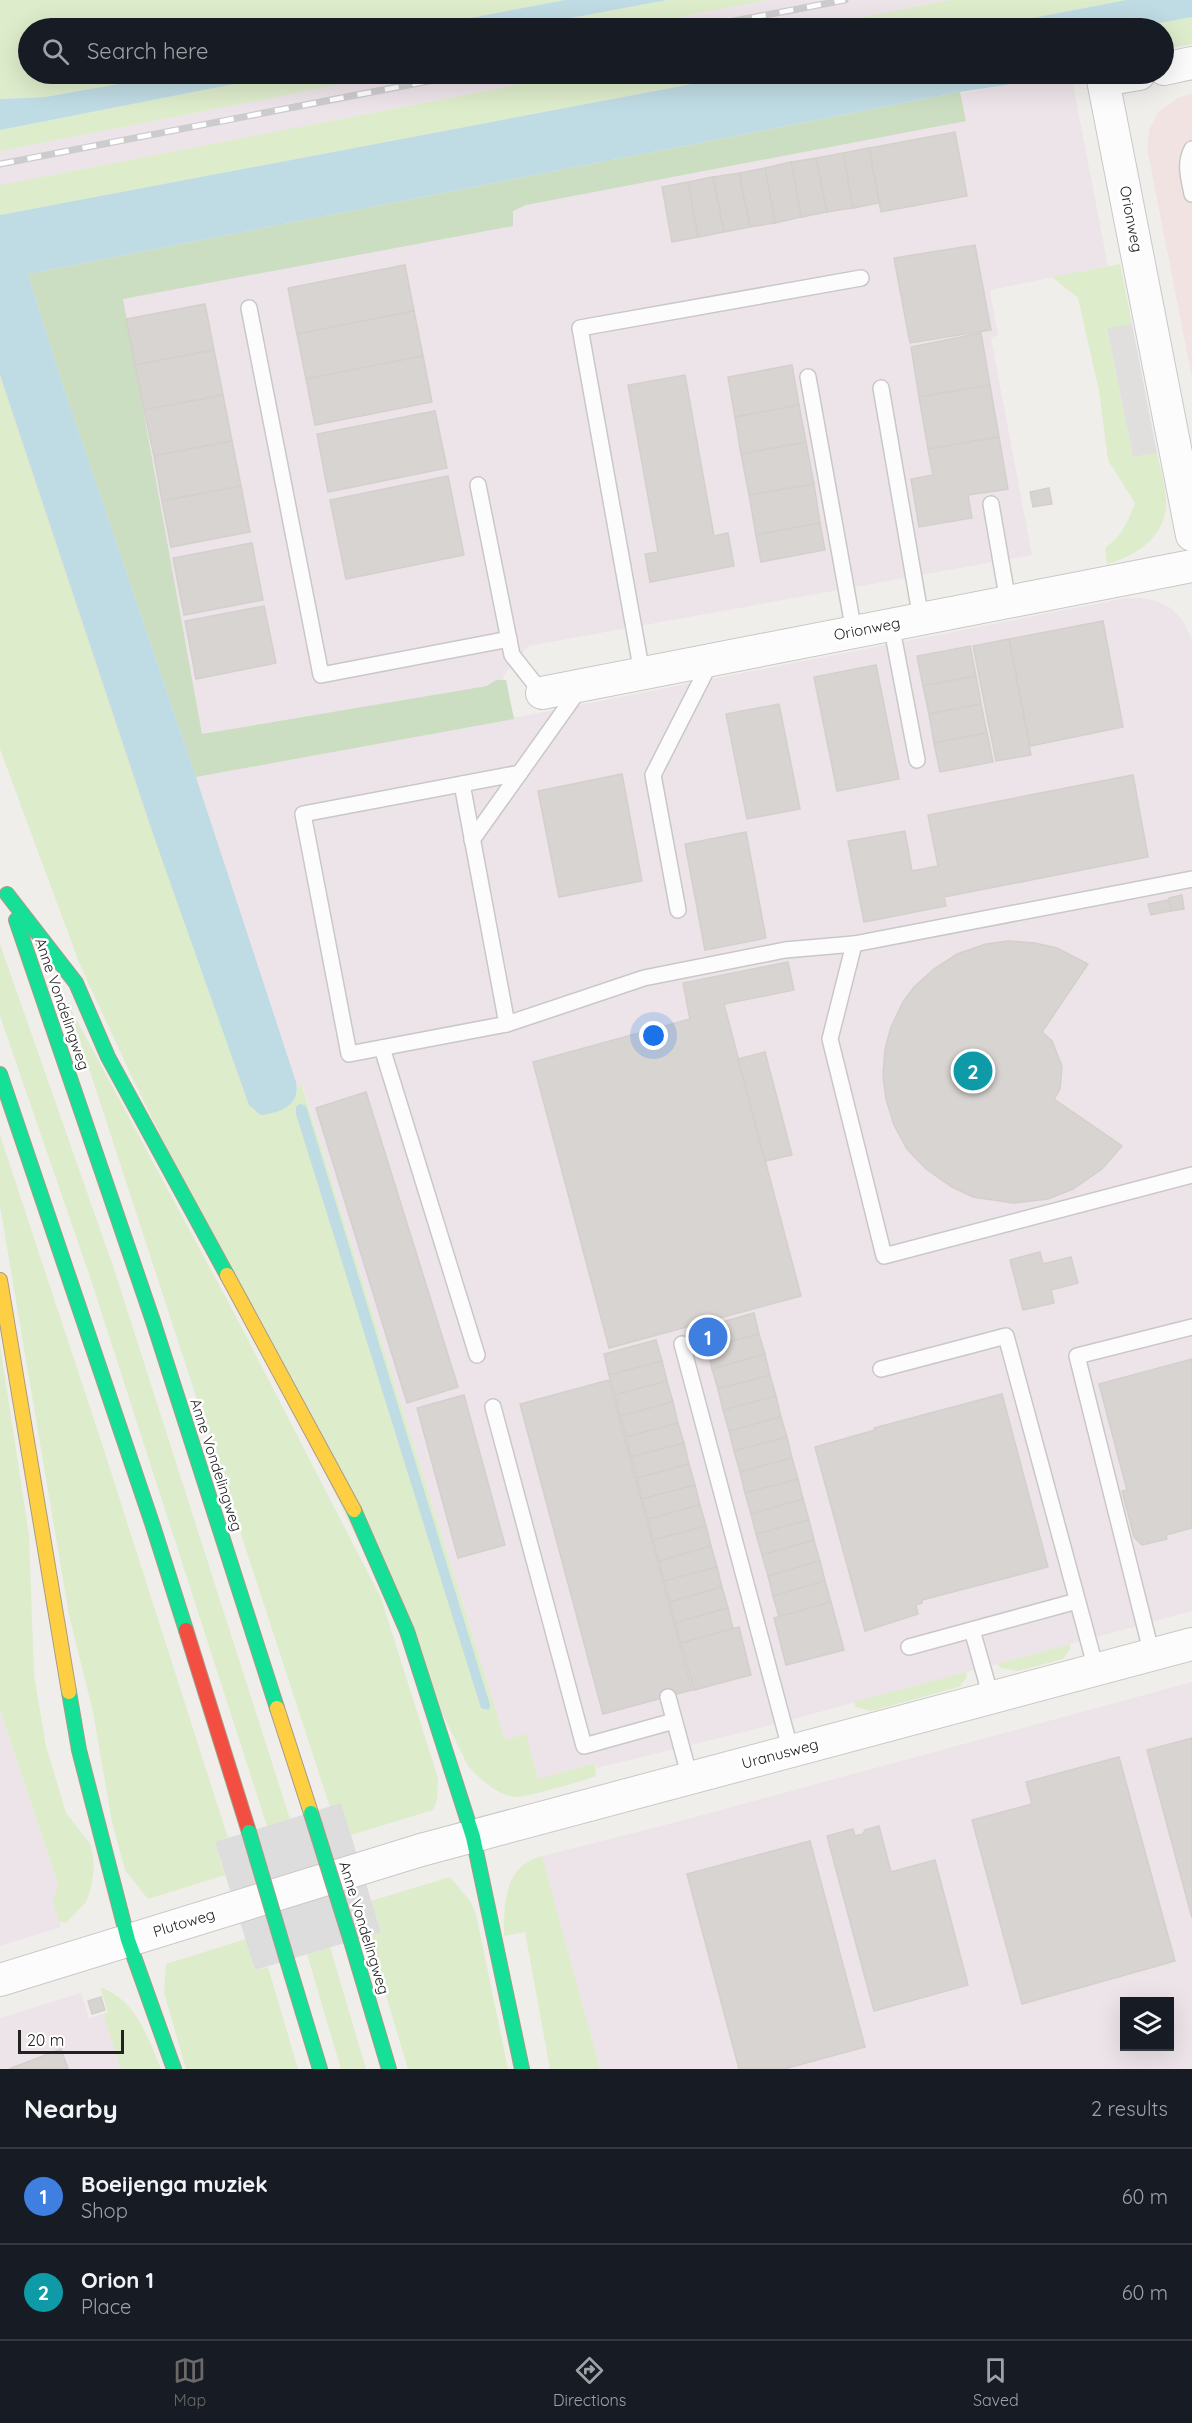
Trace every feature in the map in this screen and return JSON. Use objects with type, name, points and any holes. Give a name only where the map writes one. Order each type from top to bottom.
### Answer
[{"type":"main road","name":"Anne Vondelingweg","points":[[389,2069],[311,1813],[153,1320],[5,889],[76,983],[108,1057],[362,1525],[407,1631],[473,1836]]},
{"type":"main road","points":[[0,1074],[152,1523],[249,1832],[320,2069]]},
{"type":"main road","points":[[0,1280],[66,1686],[79,1750],[128,1940],[174,2069]]},
{"type":"main road","points":[[473,1836],[522,2069]]},
{"type":"street","points":[[1174,67],[1192,63]]},
{"type":"street","name":"Orionweg","points":[[1104,84],[1191,523]]},
{"type":"street","name":"Orionweg","points":[[542,693],[1192,566]]},
{"type":"street","name":"Uranusweg","points":[[367,1866],[1192,1644]]},
{"type":"street","name":"Plutoweg","points":[[0,1980],[367,1866]]},
{"type":"lane","points":[[1192,149],[1188,157],[1187,170],[1192,194]]},
{"type":"lane","points":[[642,673],[580,328],[861,278]]},
{"type":"lane","points":[[249,308],[321,675],[509,639]]},
{"type":"lane","points":[[808,377],[854,632]]},
{"type":"lane","points":[[881,388],[921,619]]},
{"type":"lane","points":[[478,485],[512,655],[542,693]]},
{"type":"lane","points":[[991,504],[1008,602]]},
{"type":"lane","points":[[891,624],[917,760]]},
{"type":"lane","points":[[678,910],[653,775],[712,659]]},
{"type":"lane","points":[[472,840],[582,685]]},
{"type":"lane","points":[[520,773],[303,814],[349,1054],[507,1024],[644,978],[785,950],[854,944],[1192,879]]},
{"type":"lane","points":[[462,784],[507,1024]]},
{"type":"lane","points":[[854,944],[830,1039],[884,1256],[1192,1175]]},
{"type":"lane","points":[[382,1048],[477,1355]]},
{"type":"lane","points":[[1152,1655],[1077,1356],[1192,1327]]},
{"type":"lane","points":[[881,1369],[1006,1336],[1096,1670]]},
{"type":"lane","points":[[681,1344],[791,1752]]},
{"type":"lane","points":[[493,1407],[584,1746],[674,1721]]},
{"type":"lane","points":[[909,1647],[1077,1601]]},
{"type":"lane","points":[[972,1630],[991,1697]]},
{"type":"lane","points":[[668,1697],[690,1778]]},
{"type":"shaded area","points":[[768,0],[951,0],[856,18],[675,18]]},
{"type":"shaded area","points":[[343,84],[521,84],[0,185],[0,151]]},
{"type":"shaded area","points":[[1073,84],[1108,266],[990,290],[998,335],[991,338],[1032,555],[528,646],[503,676],[513,718],[1126,598],[1156,601],[1171,608],[1183,621],[1192,639],[1192,1611],[764,1727],[597,1768],[595,1763],[538,1779],[526,1735],[505,1740],[303,1086],[297,1087],[196,777],[59,374],[28,274],[1006,85]]},
{"type":"shaded area","points":[[1192,93],[1192,378],[1147,148],[1149,130],[1159,111],[1178,98]]},
{"type":"shaded area","points":[[1132,324],[1157,453],[1133,457],[1107,328]]},
{"type":"shaded area","points":[[1192,1682],[1192,2069],[600,2069],[542,1856],[665,1825]]},
{"type":"shaded area","points":[[0,1710],[58,1884],[53,1901],[61,1927],[0,1946]]},
{"type":"shaded area","points":[[81,1993],[89,2018],[103,2014],[121,2069],[0,2069],[0,2018]]},
{"type":"green space","points":[[0,0],[565,0],[470,18],[18,18],[18,84],[118,84],[45,97],[0,99]]},
{"type":"green space","points":[[667,0],[768,0],[675,18],[572,18]]},
{"type":"green space","points":[[951,0],[1126,0],[1033,18],[856,18]]},
{"type":"green space","points":[[1192,17],[1192,44],[1174,47],[1174,20]]},
{"type":"green space","points":[[234,84],[343,84],[0,151],[0,130]]},
{"type":"green space","points":[[521,84],[692,84],[0,215],[0,185]]},
{"type":"green space","points":[[960,92],[966,121],[526,205],[513,211],[513,226],[123,299],[202,734],[487,686],[496,680],[506,680],[514,719],[196,777],[59,374],[28,274]]},
{"type":"green space","points":[[1120,264],[1132,324],[1107,329],[1133,457],[1157,453],[1166,500],[1162,524],[1156,534],[1129,556],[1107,564],[1105,548],[1124,528],[1135,503],[1108,460],[1099,391],[1078,298],[1052,277]]},
{"type":"green space","points":[[0,375],[22,437],[296,1097],[297,1087],[302,1085],[505,1740],[526,1734],[538,1779],[595,1763],[596,1776],[541,1792],[514,1797],[483,1781],[468,1766],[132,1077],[80,965],[0,749]]},
{"type":"green space","points":[[0,944],[115,1272],[290,1819],[267,1826],[90,1277],[0,1016]]},
{"type":"green space","points":[[68,1004],[232,1309],[381,1598],[438,1778],[437,1800],[433,1810],[351,1835],[341,1804],[330,1807]]},
{"type":"green space","points":[[0,1135],[228,1838],[215,1843],[225,1875],[148,1899],[125,1870],[112,1822],[93,1712],[69,1615],[0,1206]]},
{"type":"green space","points":[[0,1345],[29,1535],[34,1675],[46,1746],[66,1813],[91,1845],[94,1866],[91,1888],[86,1902],[66,1923],[59,1921],[53,1901],[58,1884],[0,1710]]},
{"type":"green space","points":[[1070,1644],[1070,1649],[1063,1659],[1018,1671],[1001,1668],[997,1664]]},
{"type":"green space","points":[[966,1672],[967,1677],[959,1687],[871,1711],[856,1707],[854,1702]]},
{"type":"green space","points":[[542,1856],[600,2069],[550,2069],[525,1932],[504,1936],[506,1899],[513,1877],[529,1861]]},
{"type":"green space","points":[[450,1877],[470,1901],[476,1914],[508,2069],[408,2069],[368,1935],[381,1931],[371,1901]]},
{"type":"green space","points":[[246,1939],[255,1970],[268,1967],[298,2069],[186,2069],[164,1992],[166,1964]]},
{"type":"green space","points":[[330,1947],[366,2069],[341,2069],[307,1954]]},
{"type":"green space","points":[[100,1987],[113,1993],[132,2010],[145,2032],[161,2069],[121,2069],[103,2014],[108,2012]]},
{"type":"water","points":[[565,0],[667,0],[571,18],[470,18]]},
{"type":"water","points":[[1126,0],[1192,0],[1192,17],[1174,20],[1174,18],[1033,18]]},
{"type":"water","points":[[118,84],[234,84],[0,130],[0,99],[45,97]]},
{"type":"water","points":[[692,84],[1008,84],[28,274],[59,374],[196,777],[296,1082],[295,1097],[288,1106],[282,1110],[261,1115],[249,1105],[152,831],[0,375],[0,215]]},
{"type":"water","points":[[299,1104],[305,1105],[307,1109],[490,1705],[489,1710],[481,1708],[296,1114],[296,1107]]},
{"type":"pier","points":[[341,1803],[381,1932],[255,1970],[215,1842]]},
{"type":"building","points":[[955,132],[967,196],[881,212],[869,148]]},
{"type":"building","points":[[869,148],[879,203],[853,208],[843,153]]},
{"type":"building","points":[[843,153],[853,208],[827,212],[816,158]]},
{"type":"building","points":[[816,158],[827,212],[801,217],[791,162]]},
{"type":"building","points":[[791,162],[801,217],[775,223],[765,168]]},
{"type":"building","points":[[765,168],[775,223],[750,227],[739,173]]},
{"type":"building","points":[[739,173],[750,227],[724,232],[713,177]]},
{"type":"building","points":[[713,177],[724,232],[698,237],[688,182]]},
{"type":"building","points":[[688,182],[698,237],[672,242],[662,187]]},
{"type":"building","points":[[975,245],[991,330],[910,343],[894,258]]},
{"type":"building","points":[[405,265],[414,311],[297,334],[288,288]]},
{"type":"building","points":[[205,304],[214,350],[135,365],[126,319]]},
{"type":"building","points":[[414,311],[423,356],[306,379],[297,334]]},
{"type":"building","points":[[981,333],[990,385],[919,397],[911,347]]},
{"type":"building","points":[[214,350],[223,395],[144,410],[135,365]]},
{"type":"building","points":[[423,356],[432,402],[315,425],[306,379]]},
{"type":"building","points":[[792,365],[799,405],[735,417],[728,377]]},
{"type":"building","points":[[685,375],[714,536],[728,533],[734,566],[650,582],[645,554],[658,552],[628,385]]},
{"type":"building","points":[[990,385],[999,437],[928,449],[919,397]]},
{"type":"building","points":[[223,395],[232,441],[154,456],[144,410]]},
{"type":"building","points":[[799,405],[806,442],[741,454],[735,417]]},
{"type":"building","points":[[435,411],[447,468],[328,492],[317,434]]},
{"type":"building","points":[[999,437],[1008,489],[968,495],[972,518],[919,527],[911,479],[933,475],[928,449]]},
{"type":"building","points":[[232,441],[241,486],[162,501],[154,456]]},
{"type":"building","points":[[806,442],[814,484],[749,495],[741,454]]},
{"type":"building","points":[[448,476],[464,555],[346,579],[330,500]]},
{"type":"building","points":[[814,484],[820,523],[756,535],[749,495]]},
{"type":"building","points":[[241,486],[250,532],[171,547],[162,501]]},
{"type":"building","points":[[1049,488],[1052,504],[1033,507],[1030,492]]},
{"type":"building","points":[[820,523],[825,550],[761,562],[756,535]]},
{"type":"building","points":[[252,543],[263,600],[184,615],[173,558]]},
{"type":"building","points":[[264,606],[276,663],[196,679],[185,621]]},
{"type":"building","points":[[1103,621],[1123,727],[1030,746],[1009,639]]},
{"type":"building","points":[[1009,639],[1031,755],[996,761],[973,646]]},
{"type":"building","points":[[970,646],[976,676],[923,686],[917,656]]},
{"type":"building","points":[[876,665],[899,779],[837,791],[814,677]]},
{"type":"building","points":[[976,676],[981,704],[929,714],[923,686]]},
{"type":"building","points":[[779,704],[800,809],[747,819],[726,714]]},
{"type":"building","points":[[981,704],[987,733],[934,743],[929,714]]},
{"type":"building","points":[[987,733],[993,762],[940,772],[934,743]]},
{"type":"building","points":[[622,774],[642,881],[559,897],[538,791]]},
{"type":"building","points":[[1133,775],[1148,857],[944,897],[946,906],[864,922],[848,841],[905,831],[912,871],[938,866],[928,815]]},
{"type":"building","points":[[746,832],[766,938],[705,950],[685,844]]},
{"type":"building","points":[[1182,895],[1184,909],[1171,911],[1169,898]]},
{"type":"building","points":[[1169,900],[1171,911],[1151,915],[1148,904]]},
{"type":"building","points":[[1008,941],[1035,943],[1057,948],[1088,964],[1042,1032],[1052,1041],[1062,1066],[1060,1089],[1054,1099],[1122,1146],[1102,1169],[1073,1189],[1048,1199],[1013,1203],[973,1197],[952,1187],[926,1169],[907,1149],[894,1125],[886,1099],[883,1076],[885,1049],[891,1027],[903,1002],[914,987],[934,969],[957,954],[986,944]]},
{"type":"building","points":[[788,962],[794,990],[724,1004],[801,1296],[609,1348],[533,1062],[690,1019],[683,983]]},
{"type":"building","points":[[765,1052],[792,1155],[765,1161],[738,1059]]},
{"type":"building","points":[[366,1092],[458,1387],[407,1403],[316,1108]]},
{"type":"building","points":[[1040,1252],[1043,1264],[1071,1257],[1078,1283],[1051,1290],[1054,1303],[1023,1310],[1010,1260]]},
{"type":"building","points":[[754,1313],[759,1334],[707,1348],[701,1328]]},
{"type":"building","points":[[759,1334],[765,1354],[712,1369],[707,1348]]},
{"type":"building","points":[[656,1340],[662,1361],[609,1375],[604,1354]]},
{"type":"building","points":[[765,1354],[770,1375],[718,1389],[712,1369]]},
{"type":"building","points":[[1192,1359],[1192,1528],[1166,1535],[1167,1539],[1142,1545],[1134,1537],[1122,1491],[1127,1490],[1099,1384]]},
{"type":"building","points":[[662,1361],[667,1381],[615,1395],[609,1375]]},
{"type":"building","points":[[770,1375],[776,1396],[723,1410],[718,1389]]},
{"type":"building","points":[[609,1380],[692,1690],[603,1714],[520,1404]]},
{"type":"building","points":[[667,1381],[673,1402],[620,1416],[615,1395]]},
{"type":"building","points":[[1002,1394],[1048,1567],[922,1600],[922,1603],[916,1605],[918,1614],[865,1631],[815,1447],[875,1430],[874,1428]]},
{"type":"building","points":[[464,1395],[505,1545],[458,1558],[417,1408]]},
{"type":"building","points":[[776,1396],[781,1417],[729,1431],[723,1410]]},
{"type":"building","points":[[673,1402],[678,1423],[626,1437],[620,1416]]},
{"type":"building","points":[[781,1417],[787,1437],[734,1451],[729,1431]]},
{"type":"building","points":[[678,1423],[684,1443],[631,1457],[626,1437]]},
{"type":"building","points":[[787,1437],[792,1458],[740,1472],[734,1451]]},
{"type":"building","points":[[684,1443],[689,1464],[637,1478],[631,1457]]},
{"type":"building","points":[[792,1458],[798,1479],[745,1493],[740,1472]]},
{"type":"building","points":[[689,1464],[695,1485],[642,1499],[637,1478]]},
{"type":"building","points":[[798,1479],[803,1499],[751,1514],[745,1493]]},
{"type":"building","points":[[695,1485],[700,1505],[648,1519],[642,1499]]},
{"type":"building","points":[[803,1499],[809,1520],[756,1534],[751,1514]]},
{"type":"building","points":[[700,1505],[706,1526],[653,1540],[648,1519]]},
{"type":"building","points":[[809,1520],[814,1540],[762,1555],[756,1534]]},
{"type":"building","points":[[706,1526],[711,1546],[659,1561],[653,1540]]},
{"type":"building","points":[[814,1540],[820,1561],[768,1576],[762,1555]]},
{"type":"building","points":[[711,1546],[717,1567],[664,1581],[659,1561]]},
{"type":"building","points":[[820,1561],[825,1581],[773,1596],[768,1576]]},
{"type":"building","points":[[717,1567],[722,1587],[670,1602],[664,1581]]},
{"type":"building","points":[[825,1581],[831,1602],[779,1617],[773,1596]]},
{"type":"building","points":[[722,1587],[728,1608],[675,1623],[670,1602]]},
{"type":"building","points":[[831,1602],[844,1650],[786,1665],[774,1618]]},
{"type":"building","points":[[728,1608],[733,1629],[681,1643],[675,1623]]},
{"type":"building","points":[[739,1627],[751,1675],[694,1690],[681,1643]]},
{"type":"building","points":[[1192,1738],[1192,1918],[1147,1750]]},
{"type":"building","points":[[1119,1757],[1175,1961],[1022,2004],[972,1820],[1032,1804],[1026,1782]]},
{"type":"building","points":[[879,1826],[891,1872],[935,1860],[968,1985],[874,2011],[827,1836],[853,1829],[855,1836]]},
{"type":"building","points":[[810,1841],[865,2047],[784,2069],[739,2069],[687,1874]]},
{"type":"building","points":[[101,1997],[105,2010],[92,2014],[88,2001]]},
{"type":"building","points":[[61,2049],[68,2069],[9,2069]]},
{"type":"railway","points":[[750,18],[845,0]]},
{"type":"railway","points":[[0,164],[413,84]]},
{"type":"traffic: fast","points":[[7,894],[76,983],[108,1057],[227,1275]]},
{"type":"traffic: fast","points":[[16,920],[153,1321],[277,1708]]},
{"type":"traffic: fast","points":[[0,1074],[186,1630]]},
{"type":"traffic: fast","points":[[354,1510],[407,1631],[473,1837],[522,2069]]},
{"type":"traffic: fast","points":[[69,1692],[79,1750],[128,1940],[174,2069]]},
{"type":"traffic: fast","points":[[311,1813],[351,1941]]},
{"type":"traffic: fast","points":[[249,1832],[287,1960]]},
{"type":"traffic: fast","points":[[351,1941],[389,2069]]},
{"type":"traffic: fast","points":[[287,1960],[320,2069]]},
{"type":"traffic: slow","points":[[227,1275],[354,1510]]},
{"type":"traffic: slow","points":[[0,1280],[69,1692]]},
{"type":"traffic: slow","points":[[277,1708],[311,1813]]},
{"type":"traffic: jam","points":[[186,1630],[249,1832]]},
{"type":"place","name":"Orion 1","points":[[973,1071]]},
{"type":"place","name":"Boeijenga muziek","points":[[708,1337]]}]
